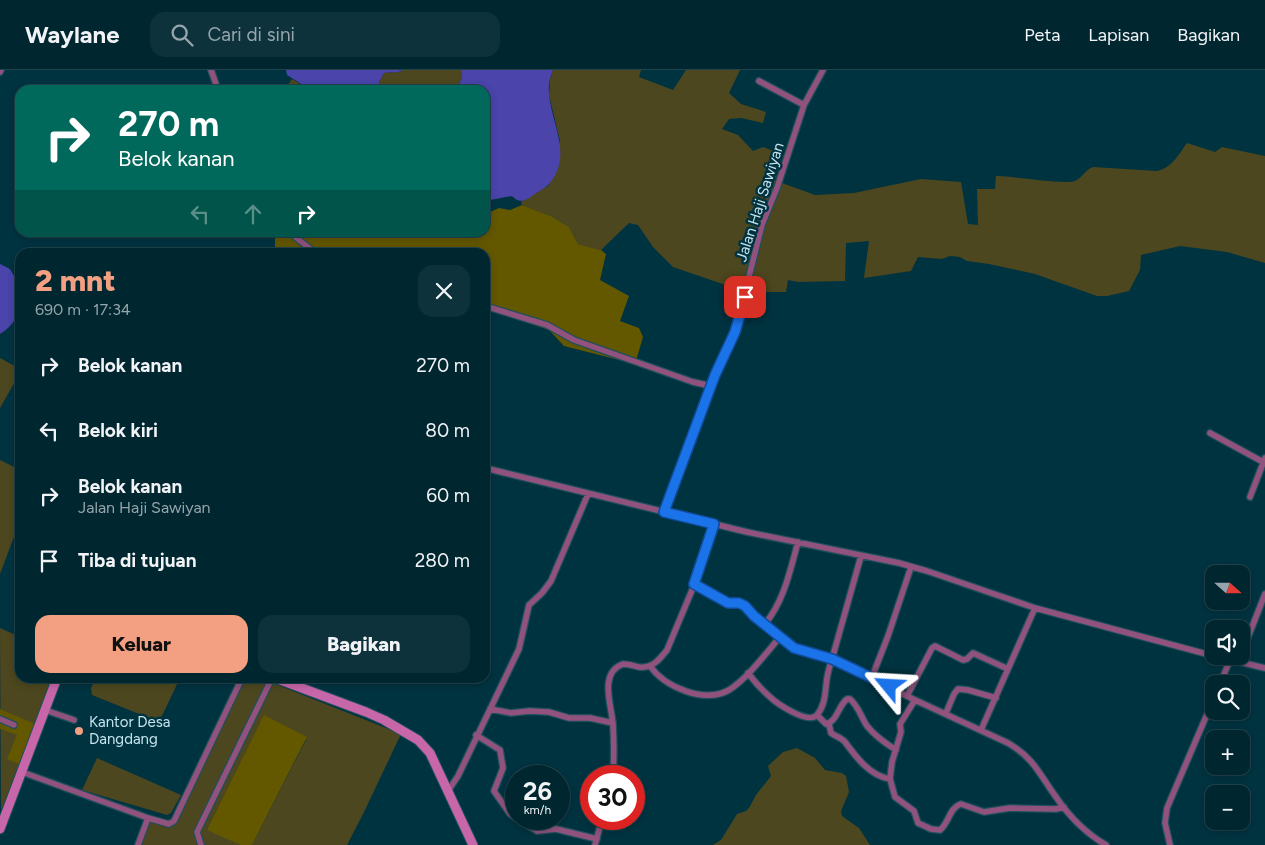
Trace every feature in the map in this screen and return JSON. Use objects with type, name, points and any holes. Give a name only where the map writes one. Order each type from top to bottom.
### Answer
[{"type":"street","points":[[211,70],[216,85]]},
{"type":"street","name":"Jalan Haji Sawiyan","points":[[664,512],[711,386],[738,325],[762,225],[779,182],[804,105],[823,70]]},
{"type":"street","points":[[760,81],[804,105]]},
{"type":"street","points":[[294,237],[310,248]]},
{"type":"street","points":[[490,308],[547,326],[574,340],[693,382],[711,386]]},
{"type":"street","points":[[1210,433],[1264,460],[1250,497]]},
{"type":"street","points":[[490,469],[714,524],[911,567],[1035,608],[1205,654]]},
{"type":"street","points":[[448,791],[458,776],[476,735],[519,649],[529,605],[542,593],[551,580],[588,494]]},
{"type":"street","points":[[613,765],[613,724],[608,688],[610,676],[613,670],[623,664],[644,668],[650,666],[667,650],[694,584],[714,524]]},
{"type":"street","points":[[765,624],[775,612],[780,601],[798,542]]},
{"type":"street","points":[[748,673],[776,703],[803,717],[810,718],[817,715],[826,693],[832,659],[861,556]]},
{"type":"street","points":[[872,677],[911,567]]},
{"type":"street","points":[[694,584],[728,603],[739,603],[745,606],[754,616],[780,637],[800,650],[832,659],[1008,743],[1026,755],[1039,769],[1047,785],[1064,807],[1084,828],[1106,845]]},
{"type":"street","points":[[1250,632],[1265,594]]},
{"type":"street","points":[[982,730],[1035,608]]},
{"type":"street","points":[[650,666],[664,680],[686,692],[695,694],[722,693],[732,688],[748,673],[780,637]]},
{"type":"street","points":[[907,696],[932,648],[935,646],[963,660],[973,653],[1008,669]]},
{"type":"street","points":[[1250,662],[1265,668]]},
{"type":"street","points":[[0,829],[55,683]]},
{"type":"street","points":[[22,772],[169,824],[174,821],[240,683]]},
{"type":"street","points":[[201,845],[197,832],[271,683]]},
{"type":"street","points":[[287,683],[366,712],[418,740],[430,753],[473,845]]},
{"type":"street","points":[[946,713],[958,689],[996,698]]},
{"type":"street","points":[[829,724],[833,721],[843,702],[847,699],[850,700],[859,709],[869,728],[880,739],[896,750]]},
{"type":"street","points":[[915,700],[901,723],[890,778],[895,797],[914,811],[917,822],[936,831],[942,830],[952,810],[960,804],[984,812],[1010,808],[1056,809],[1064,807]]},
{"type":"street","points":[[490,709],[515,713],[546,711],[569,718],[590,718],[613,724]]},
{"type":"street","points":[[45,710],[74,720]]},
{"type":"street","points":[[817,715],[826,724],[829,724]]},
{"type":"street","points":[[0,720],[14,725]]},
{"type":"street","points":[[1170,845],[1165,823],[1168,808],[1205,720]]},
{"type":"street","points":[[829,724],[832,734],[844,740],[850,751],[860,761],[878,775],[890,778]]},
{"type":"street","points":[[476,735],[500,750],[503,768],[494,792],[505,807]]},
{"type":"street","points":[[138,845],[148,818]]},
{"type":"street","points":[[559,830],[596,842]]},
{"type":"shaded area","points":[[286,70],[403,70],[384,73],[379,82],[380,85],[303,85],[287,75]]},
{"type":"shaded area","points":[[403,70],[462,70],[462,77],[459,85],[380,85],[379,82],[384,73]]},
{"type":"shaded area","points":[[462,70],[553,70],[549,90],[559,139],[560,161],[557,172],[550,183],[526,200],[519,201],[512,196],[490,200],[490,85],[459,85]]},
{"type":"shaded area","points":[[553,70],[641,70],[639,77],[673,90],[686,70],[740,70],[729,93],[741,104],[766,112],[763,123],[741,118],[729,119],[722,129],[738,135],[753,151],[763,147],[781,154],[775,183],[761,219],[743,291],[673,267],[653,247],[638,225],[629,223],[601,250],[578,244],[569,227],[551,216],[522,205],[521,202],[549,185],[560,141],[549,95],[550,79]]},
{"type":"shaded area","points":[[292,79],[302,85],[288,85]]},
{"type":"shaded area","points":[[1187,143],[1215,152],[1222,147],[1265,156],[1265,263],[1227,252],[1180,246],[1141,255],[1140,270],[1129,291],[1107,296],[1097,296],[1035,274],[950,256],[942,259],[918,257],[911,271],[864,278],[869,241],[846,243],[845,281],[798,282],[788,280],[786,292],[748,289],[765,218],[782,183],[815,195],[854,193],[921,179],[961,182],[968,224],[978,225],[977,189],[995,189],[996,176],[1069,182],[1077,180],[1093,167],[1157,171],[1171,164]]},
{"type":"shaded area","points":[[522,205],[551,216],[569,227],[578,244],[601,250],[606,254],[600,280],[629,296],[620,321],[639,328],[643,337],[635,364],[564,346],[549,330],[490,311],[490,248],[275,248],[275,237],[490,237],[490,212],[499,208],[510,210]]},
{"type":"shaded area","points":[[0,264],[10,269],[15,278],[15,320],[0,334]]},
{"type":"shaded area","points":[[0,358],[15,366],[15,382],[0,408]]},
{"type":"shaded area","points":[[0,460],[15,468],[15,534],[0,574]]},
{"type":"shaded area","points":[[0,628],[15,635],[15,683],[50,683],[1,811]]},
{"type":"shaded area","points":[[94,683],[178,683],[159,722],[92,695],[91,688]]},
{"type":"shaded area","points":[[244,683],[273,683],[401,734],[347,845],[252,845],[307,738],[207,829],[240,845],[139,845],[151,817],[174,824]]},
{"type":"shaded area","points":[[0,709],[35,724],[19,764],[7,759],[17,735],[0,729]]},
{"type":"shaded area","points":[[264,715],[307,737],[252,845],[240,845],[207,830]]},
{"type":"shaded area","points":[[797,748],[815,758],[825,770],[842,773],[846,776],[849,792],[841,811],[842,816],[859,828],[870,845],[713,845],[721,840],[737,814],[749,808],[756,795],[771,776],[768,766],[783,752]]},
{"type":"shaded area","points":[[97,758],[181,795],[171,813],[167,815],[82,790]]},
{"type":"place","name":"Kantor Desa Dangdang","points":[[79,731]]},
{"type":"route","points":[[745,297],[735,332],[715,375],[664,512],[714,524],[694,584],[728,603],[739,603],[750,609],[754,616],[794,648],[832,659],[889,686]]}]
